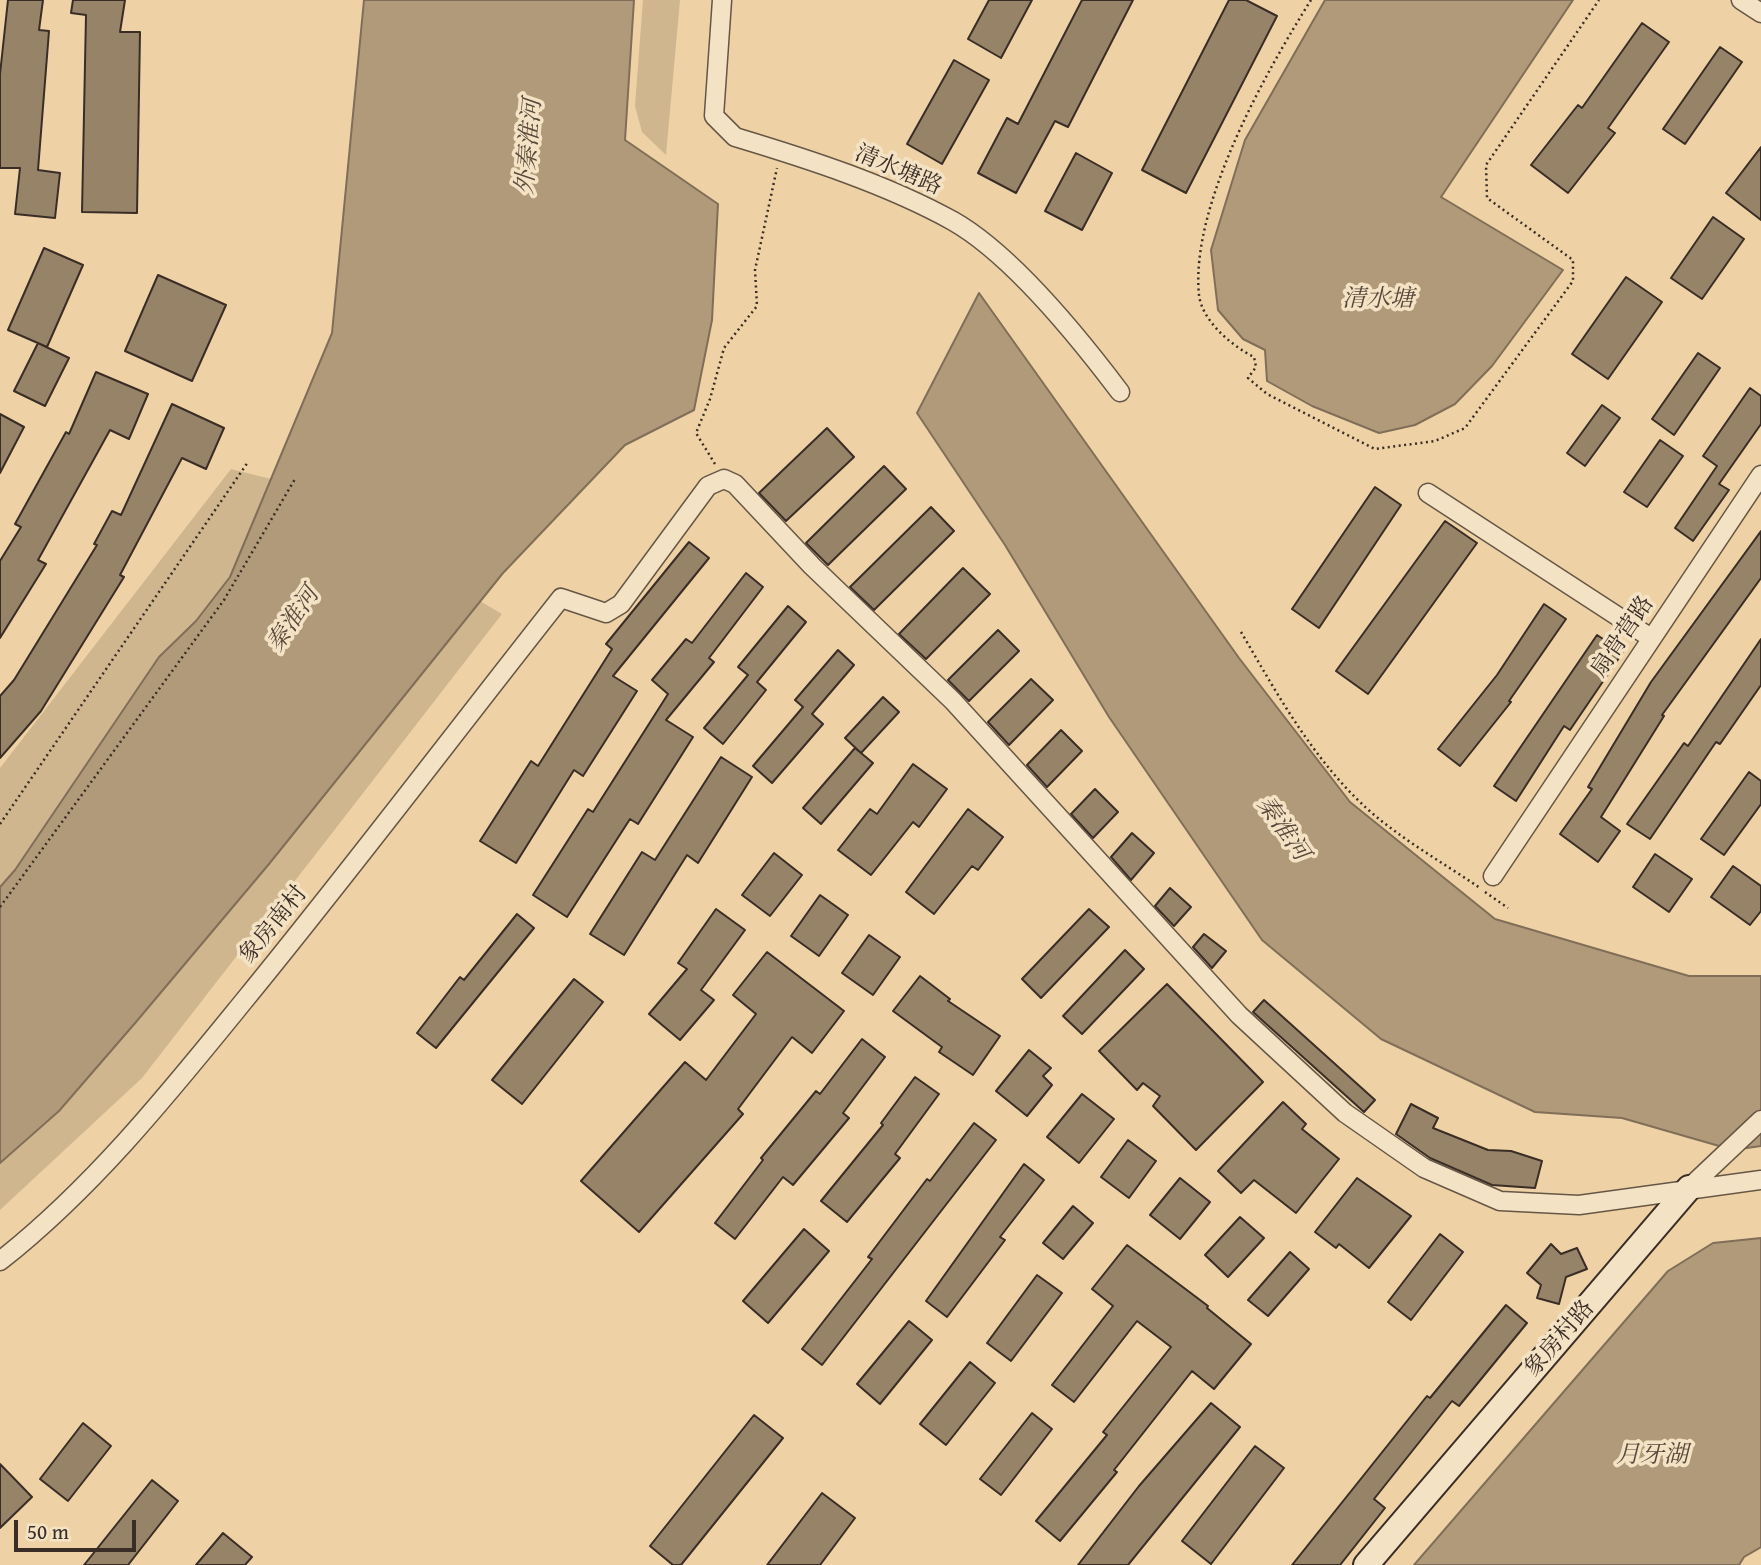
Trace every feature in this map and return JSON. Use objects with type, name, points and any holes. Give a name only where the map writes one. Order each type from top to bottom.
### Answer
[{"type":"street","name":"清水塘路","points":[[722,0],[713,116],[735,137],[881,189],[955,222],[1013,267],[1092,356],[1120,392]]},
{"type":"street","points":[[1741,0],[1761,13]]},
{"type":"street","name":"扇骨营路","points":[[1493,876],[1761,475]]},
{"type":"street","points":[[724,478],[735,484],[812,566],[953,701],[1239,1014],[1345,1113],[1424,1168],[1500,1201],[1579,1205],[1761,1180]]},
{"type":"street","name":"象房南村","points":[[0,1261],[46,1224],[186,1071],[307,924],[561,597],[606,613],[621,604],[708,486],[724,478]]},
{"type":"street","points":[[1428,493],[1651,638]]},
{"type":"street","name":"象房村路","points":[[1366,1565],[1689,1188],[1761,1120]]},
{"type":"path","points":[[1311,0],[1285,41],[1212,201],[1202,243],[1199,298],[1223,338],[1254,357],[1256,367],[1248,378],[1267,394],[1375,449],[1435,441],[1465,428],[1573,281],[1573,260],[1487,198],[1486,165],[1600,0]]},
{"type":"path","points":[[724,478],[696,433],[710,399],[724,348],[757,306],[755,270],[780,151]]},
{"type":"path","points":[[0,824],[248,462]]},
{"type":"path","points":[[0,907],[225,600],[295,479]]},
{"type":"path","points":[[1241,632],[1282,703],[1318,756],[1362,804],[1508,908]]},
{"type":"shaded area","points":[[643,0],[680,0],[666,155],[642,132],[635,106]]},
{"type":"shaded area","points":[[231,469],[271,479],[502,614],[142,1078],[0,1210],[0,768]]},
{"type":"water","points":[[364,0],[634,0],[625,140],[718,204],[712,320],[694,410],[625,445],[503,573],[269,864],[136,1022],[59,1111],[0,1163],[0,887],[15,870],[159,657],[196,621],[230,577],[332,333]]},
{"type":"water","name":"清水塘","points":[[1325,0],[1573,0],[1441,197],[1563,270],[1492,366],[1455,404],[1415,425],[1379,433],[1312,406],[1267,381],[1265,350],[1243,339],[1218,310],[1211,250],[1245,140]]},
{"type":"water","name":"秦淮河","points":[[979,293],[1239,658],[1350,802],[1495,919],[1689,976],[1761,976],[1761,1146],[1733,1150],[1622,1118],[1535,1112],[1381,1039],[1262,940],[1109,717],[1005,545],[917,413]]},
{"type":"water","name":"月牙湖","points":[[1761,1238],[1761,1547],[1744,1557],[1739,1565],[1414,1565],[1668,1271],[1713,1243]]},
{"type":"building","points":[[8,0],[43,0],[39,30],[49,31],[38,170],[60,173],[55,218],[15,214],[20,168],[0,168],[0,74]]},
{"type":"building","points":[[73,0],[125,0],[120,32],[140,32],[137,213],[82,212],[86,15],[71,13]]},
{"type":"building","points":[[989,0],[1032,0],[1001,58],[968,39]]},
{"type":"building","points":[[1082,0],[1133,0],[1068,127],[1055,121],[1016,193],[978,173],[1007,118],[1018,124]]},
{"type":"building","points":[[1229,0],[1246,0],[1277,16],[1186,193],[1142,170]]},
{"type":"building","points":[[1642,23],[1669,42],[1608,128],[1615,133],[1568,193],[1531,165],[1578,105],[1582,108]]},
{"type":"building","points":[[1720,47],[1742,62],[1685,144],[1663,129]]},
{"type":"building","points":[[954,60],[989,80],[942,164],[907,144]]},
{"type":"building","points":[[1761,147],[1761,220],[1726,193]]},
{"type":"building","points":[[1076,153],[1112,173],[1082,230],[1045,211]]},
{"type":"building","points":[[1713,217],[1744,239],[1702,299],[1671,278]]},
{"type":"building","points":[[44,248],[83,265],[47,347],[8,330]]},
{"type":"building","points":[[158,275],[226,305],[192,381],[125,351]]},
{"type":"building","points":[[1626,277],[1662,302],[1608,379],[1572,354]]},
{"type":"building","points":[[38,343],[69,358],[45,406],[14,391]]},
{"type":"building","points":[[1698,353],[1720,368],[1674,435],[1652,419]]},
{"type":"building","points":[[96,372],[148,394],[129,439],[110,430],[38,560],[46,564],[0,638],[0,561],[21,527],[15,524],[66,432],[69,434]]},
{"type":"building","points":[[1750,388],[1761,396],[1761,424],[1719,484],[1729,490],[1693,541],[1675,528],[1717,466],[1703,456]]},
{"type":"building","points":[[172,404],[224,428],[206,469],[182,458],[120,575],[124,577],[41,711],[0,758],[0,696],[14,680],[97,545],[94,544],[112,511],[121,515]]},
{"type":"building","points":[[1602,405],[1620,418],[1585,466],[1567,453]]},
{"type":"building","points":[[0,414],[24,427],[0,473]]},
{"type":"building","points":[[827,428],[854,457],[786,521],[759,493]]},
{"type":"building","points":[[1660,440],[1683,456],[1647,507],[1624,492]]},
{"type":"building","points":[[884,466],[906,489],[828,565],[806,543]]},
{"type":"building","points":[[1375,487],[1401,505],[1319,628],[1292,609]]},
{"type":"building","points":[[931,507],[954,531],[874,610],[850,587]]},
{"type":"building","points":[[1445,521],[1477,543],[1368,694],[1336,671]]},
{"type":"building","points":[[1761,531],[1761,578],[1662,715],[1664,716],[1601,817],[1620,831],[1598,862],[1560,834],[1592,789],[1588,787],[1651,682]]},
{"type":"building","points":[[689,542],[709,558],[613,676],[637,691],[583,776],[574,770],[516,863],[480,841],[531,761],[538,766],[612,649],[606,644]]},
{"type":"building","points":[[963,568],[990,594],[926,659],[899,634]]},
{"type":"building","points":[[746,573],[763,587],[709,658],[714,662],[666,720],[693,737],[638,824],[630,819],[567,917],[533,895],[588,809],[593,812],[668,694],[652,680],[686,639],[692,643]]},
{"type":"building","points":[[1544,604],[1566,619],[1509,701],[1511,702],[1460,766],[1438,749],[1497,675]]},
{"type":"building","points":[[788,606],[806,622],[757,682],[766,690],[723,744],[704,728],[748,675],[738,667]]},
{"type":"building","points":[[998,630],[1019,651],[969,701],[948,680]]},
{"type":"building","points":[[1597,635],[1623,652],[1570,730],[1564,726],[1516,801],[1494,786]]},
{"type":"building","points":[[1761,639],[1761,685],[1720,744],[1716,742],[1650,839],[1627,824],[1684,743],[1688,746]]},
{"type":"building","points":[[838,650],[854,665],[812,714],[823,724],[772,783],[753,766],[803,707],[795,700]]},
{"type":"building","points":[[1031,679],[1053,700],[1009,745],[988,722]]},
{"type":"building","points":[[883,697],[899,712],[861,753],[845,738]]},
{"type":"building","points":[[1061,730],[1082,751],[1047,787],[1027,765]]},
{"type":"building","points":[[855,748],[873,763],[821,824],[803,808]]},
{"type":"building","points":[[721,757],[752,777],[698,863],[687,855],[624,955],[590,934],[642,852],[655,860]]},
{"type":"building","points":[[913,764],[947,789],[919,827],[913,822],[871,875],[838,850],[870,809],[877,814]]},
{"type":"building","points":[[1749,772],[1761,781],[1761,804],[1724,855],[1701,839]]},
{"type":"building","points":[[1095,789],[1118,812],[1093,838],[1071,814]]},
{"type":"building","points":[[968,809],[1003,837],[978,870],[972,866],[934,914],[906,892]]},
{"type":"building","points":[[1132,833],[1154,853],[1131,880],[1111,857]]},
{"type":"building","points":[[774,853],[802,875],[770,916],[742,895]]},
{"type":"building","points":[[1655,854],[1692,879],[1669,912],[1633,887]]},
{"type":"building","points":[[1733,866],[1761,886],[1761,911],[1750,925],[1711,897]]},
{"type":"building","points":[[1170,888],[1191,907],[1174,926],[1155,906]]},
{"type":"building","points":[[820,895],[848,915],[819,956],[791,936]]},
{"type":"building","points":[[716,909],[745,930],[701,990],[714,1000],[680,1040],[649,1014],[687,969],[678,963]]},
{"type":"building","points":[[1089,909],[1109,927],[1041,998],[1022,979]]},
{"type":"building","points":[[517,914],[534,928],[436,1048],[417,1033],[460,977],[464,980]]},
{"type":"building","points":[[1204,934],[1226,951],[1212,968],[1193,947]]},
{"type":"building","points":[[869,935],[900,957],[873,995],[842,973]]},
{"type":"building","points":[[1125,950],[1144,969],[1082,1034],[1063,1016]]},
{"type":"building","points":[[767,952],[844,1011],[812,1053],[792,1037],[738,1109],[743,1114],[639,1232],[581,1181],[685,1062],[706,1080],[756,1014],[733,995]]},
{"type":"building","points":[[920,976],[950,999],[948,1001],[1000,1036],[973,1075],[939,1052],[942,1047],[893,1011]]},
{"type":"building","points":[[574,979],[603,1002],[522,1104],[492,1080]]},
{"type":"building","points":[[1167,984],[1263,1082],[1196,1150],[1153,1106],[1160,1096],[1143,1083],[1137,1090],[1099,1051]]},
{"type":"building","points":[[1264,1000],[1375,1100],[1364,1112],[1253,1012]]},
{"type":"building","points":[[862,1039],[885,1057],[843,1113],[849,1118],[793,1185],[783,1177],[735,1239],[715,1223],[763,1160],[761,1158],[816,1091],[820,1094]]},
{"type":"building","points":[[1029,1050],[1051,1068],[1043,1076],[1052,1085],[1027,1116],[996,1091]]},
{"type":"building","points":[[915,1077],[939,1094],[895,1154],[900,1158],[847,1222],[821,1201],[883,1125],[881,1123]]},
{"type":"building","points":[[1082,1094],[1114,1119],[1079,1163],[1047,1137]]},
{"type":"building","points":[[1283,1102],[1306,1124],[1302,1129],[1339,1159],[1296,1213],[1254,1180],[1241,1193],[1218,1171]]},
{"type":"building","points":[[1411,1104],[1438,1118],[1433,1128],[1488,1150],[1511,1151],[1542,1161],[1535,1188],[1492,1185],[1430,1158],[1396,1134]]},
{"type":"building","points":[[974,1123],[996,1140],[822,1365],[802,1349],[872,1259],[868,1257],[927,1179],[930,1181]]},
{"type":"building","points":[[1128,1140],[1156,1161],[1129,1198],[1101,1177]]},
{"type":"building","points":[[1024,1164],[1044,1180],[1000,1237],[1005,1240],[947,1317],[926,1301]]},
{"type":"building","points":[[1180,1178],[1210,1202],[1180,1239],[1150,1215]]},
{"type":"building","points":[[1357,1178],[1411,1216],[1369,1268],[1339,1244],[1336,1248],[1315,1232]]},
{"type":"building","points":[[1073,1206],[1093,1223],[1063,1259],[1043,1243]]},
{"type":"building","points":[[1240,1217],[1264,1238],[1228,1277],[1205,1255]]},
{"type":"building","points":[[804,1229],[829,1251],[768,1323],[743,1301]]},
{"type":"building","points":[[1440,1234],[1463,1252],[1411,1320],[1388,1302]]},
{"type":"building","points":[[1551,1244],[1561,1254],[1577,1248],[1587,1269],[1566,1277],[1559,1304],[1537,1298],[1541,1285],[1527,1273]]},
{"type":"building","points":[[1127,1245],[1208,1306],[1207,1308],[1251,1344],[1214,1389],[1192,1371],[1114,1470],[1117,1472],[1060,1541],[1036,1521],[1107,1435],[1103,1432],[1171,1347],[1137,1321],[1074,1402],[1052,1385],[1113,1306],[1092,1289]]},
{"type":"building","points":[[1290,1252],[1309,1269],[1268,1316],[1248,1300]]},
{"type":"building","points":[[1037,1275],[1062,1293],[1011,1361],[987,1343]]},
{"type":"building","points":[[1506,1305],[1527,1323],[1459,1406],[1452,1401],[1374,1499],[1385,1508],[1340,1565],[1292,1565],[1427,1396],[1430,1398]]},
{"type":"building","points":[[909,1321],[932,1340],[880,1404],[857,1384]]},
{"type":"building","points":[[970,1362],[995,1383],[946,1445],[920,1424]]},
{"type":"building","points":[[1211,1403],[1240,1427],[1128,1565],[1078,1565],[1139,1486]]},
{"type":"building","points":[[1032,1413],[1052,1429],[1001,1495],[980,1479]]},
{"type":"building","points":[[754,1415],[783,1438],[681,1565],[673,1565],[650,1546]]},
{"type":"building","points":[[83,1423],[111,1446],[68,1501],[40,1479]]},
{"type":"building","points":[[1255,1446],[1284,1468],[1211,1564],[1182,1541]]},
{"type":"building","points":[[0,1464],[32,1497],[0,1528]]},
{"type":"building","points":[[152,1480],[178,1501],[128,1565],[84,1565]]},
{"type":"building","points":[[822,1493],[855,1518],[820,1565],[767,1565]]},
{"type":"building","points":[[223,1533],[252,1557],[245,1565],[196,1565]]},
{"type":"water label","name":"外秦淮河","points":[[530,147]]}]
